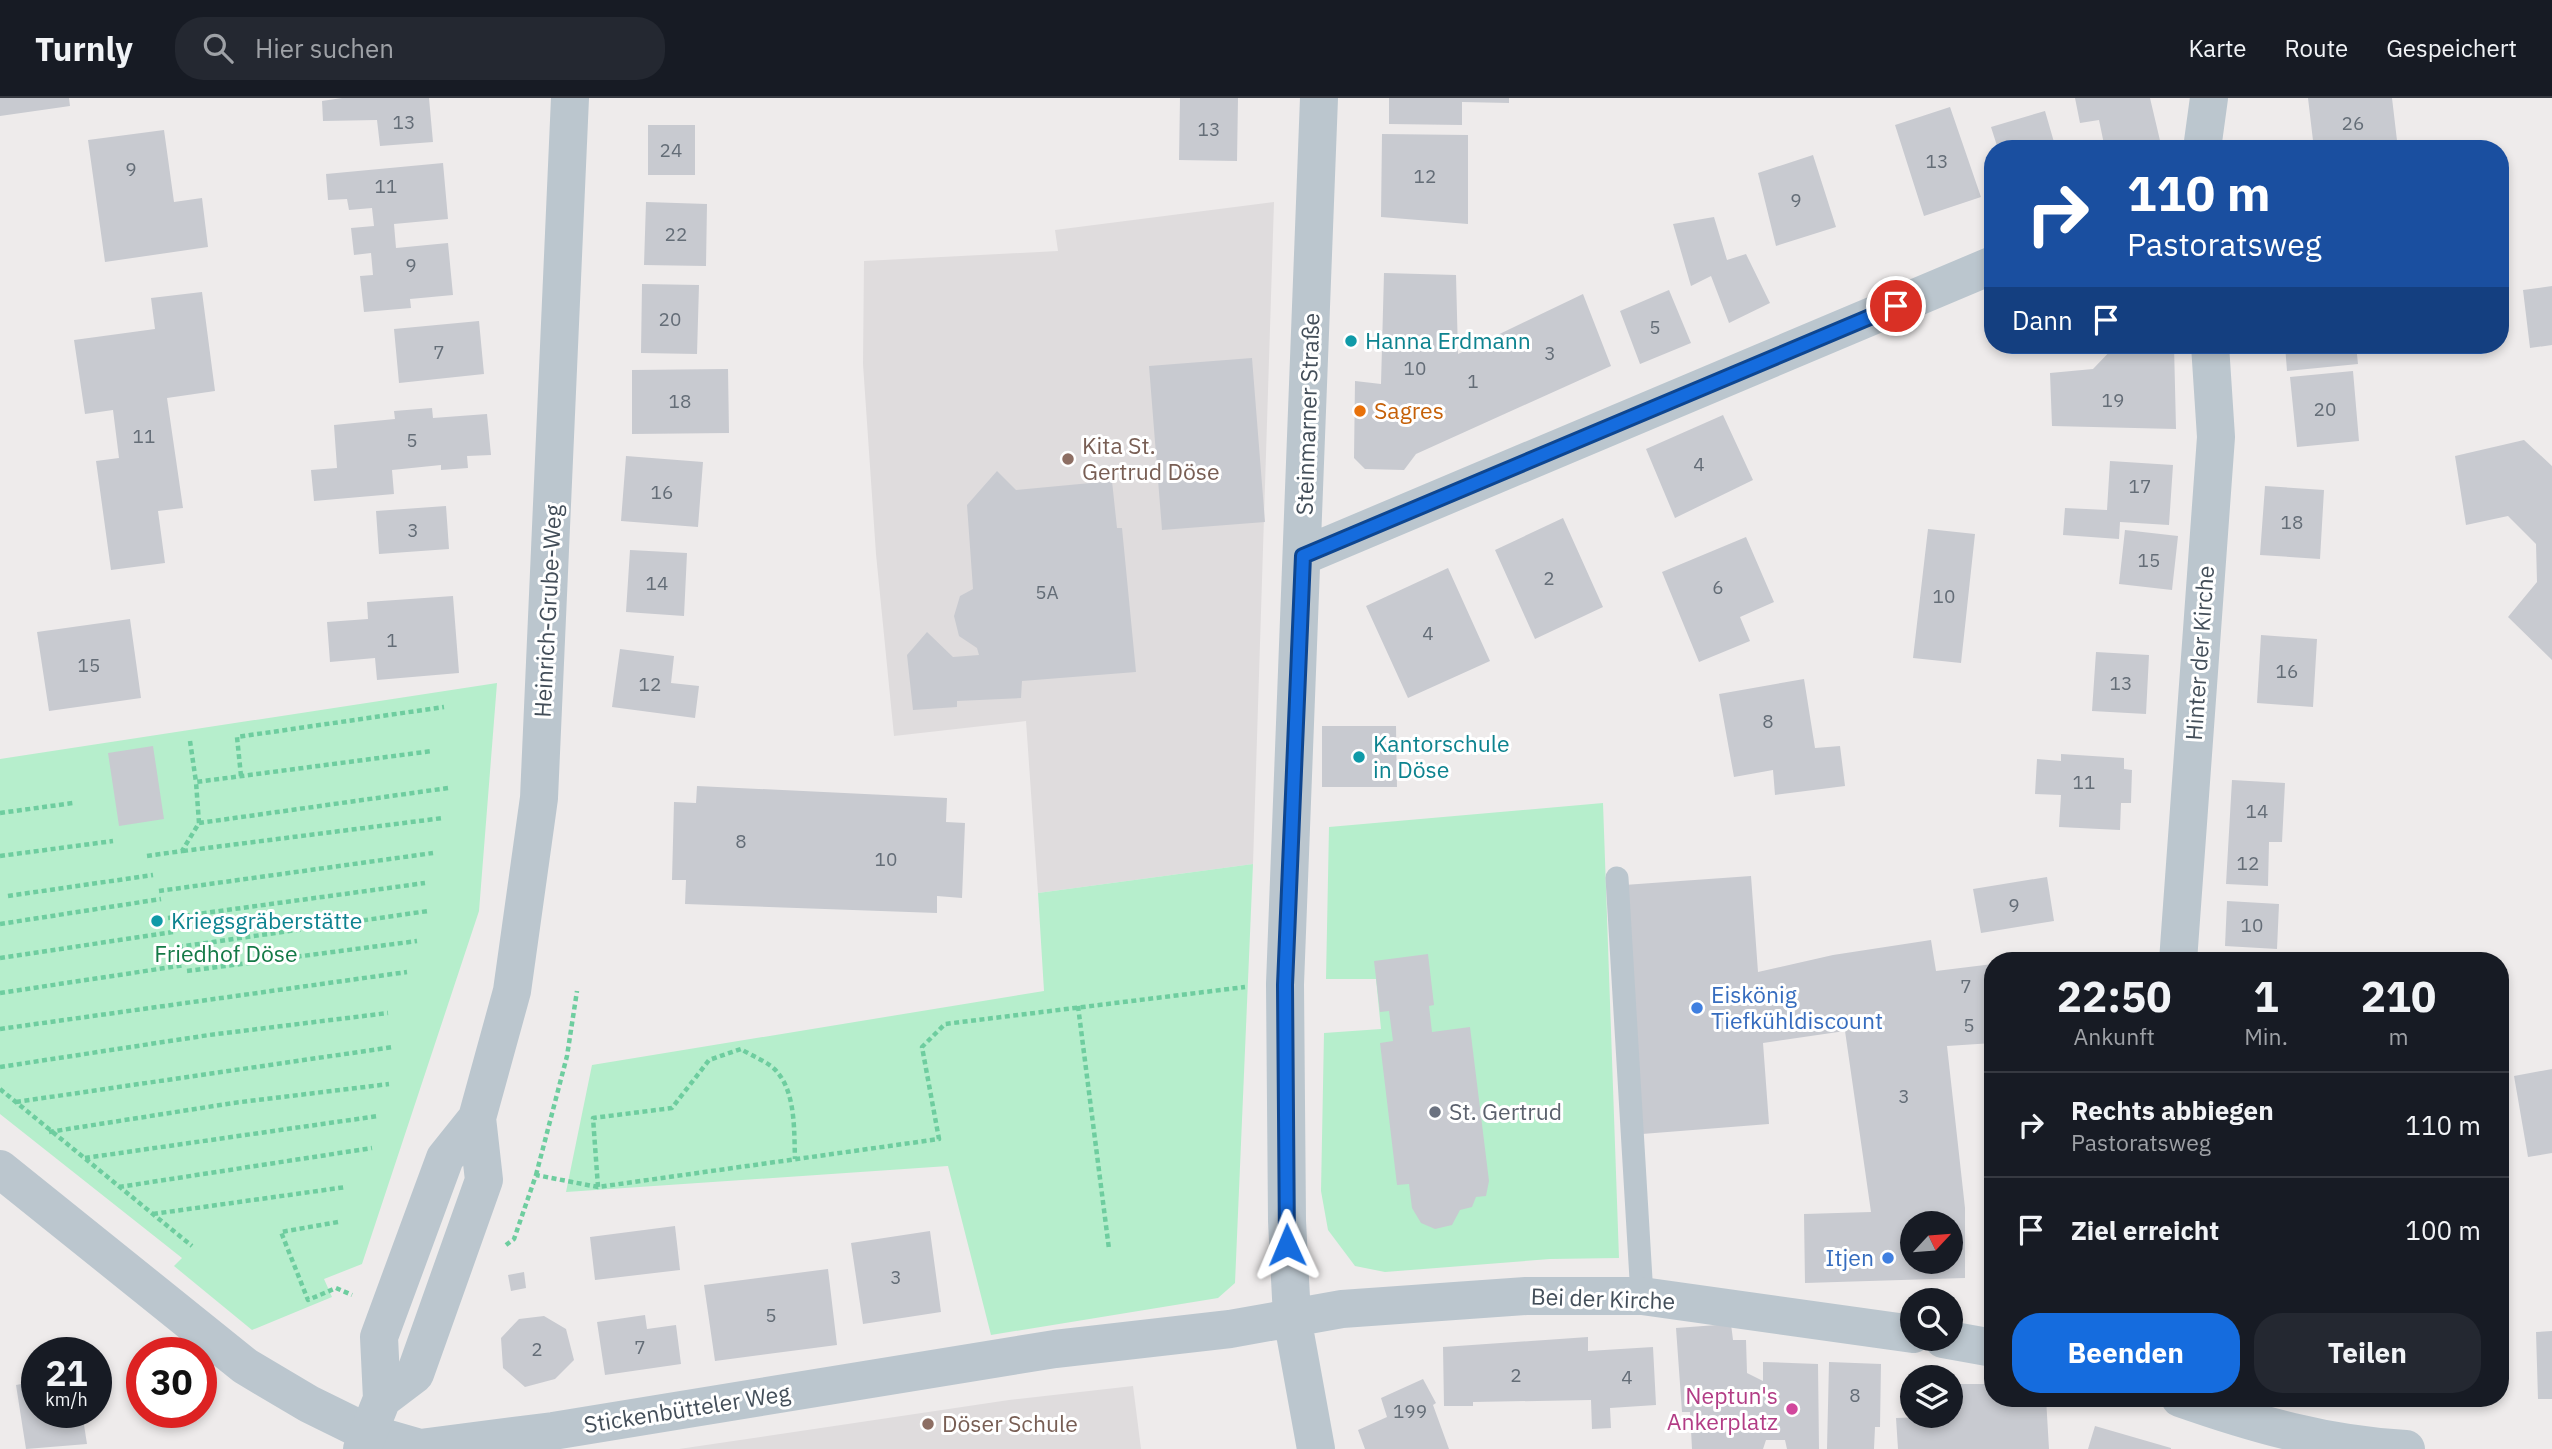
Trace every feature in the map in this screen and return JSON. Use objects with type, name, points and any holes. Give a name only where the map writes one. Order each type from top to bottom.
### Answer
[{"type":"street","name":"Heinrich-Grube-Weg","points":[[371,1427],[379,1336],[445,1158],[477,1118],[512,991],[539,798],[570,98]]},
{"type":"street","name":"Steinmarner Straße","points":[[1316,1449],[1292,1317],[1287,1221],[1285,985],[1319,98]]},
{"type":"street","points":[[2203,140],[2209,98]]},
{"type":"street","points":[[1303,556],[1984,269]]},
{"type":"street","name":"Hinter der Kirche","points":[[2179,952],[2216,437],[2211,354]]},
{"type":"street","name":"Stickenbütteler Weg","points":[[0,1169],[245,1366],[309,1404],[421,1448],[553,1431],[1055,1349],[1230,1329],[1292,1317]]},
{"type":"street","name":"Bei der Kirche","points":[[1292,1317],[1342,1309],[1526,1296],[1642,1296],[1900,1332]]},
{"type":"street","points":[[1963,1343],[1984,1346]]},
{"type":"street","points":[[2206,1407],[2314,1438],[2364,1447],[2406,1449]]},
{"type":"lane","points":[[1617,878],[1642,1296]]},
{"type":"path","points":[[242,776],[237,737],[443,707]]},
{"type":"path","points":[[182,851],[199,823],[190,741]]},
{"type":"path","points":[[196,782],[432,751]]},
{"type":"path","points":[[199,823],[448,788]]},
{"type":"path","points":[[0,813],[73,803]]},
{"type":"path","points":[[147,856],[443,818]]},
{"type":"path","points":[[0,856],[113,841]]},
{"type":"path","points":[[159,891],[433,853]]},
{"type":"path","points":[[8,896],[153,875]]},
{"type":"path","points":[[168,918],[425,883]]},
{"type":"path","points":[[0,924],[161,899]]},
{"type":"path","points":[[178,947],[428,911]]},
{"type":"path","points":[[0,958],[173,932]]},
{"type":"path","points":[[187,971],[418,941]]},
{"type":"path","points":[[0,993],[185,965]]},
{"type":"path","points":[[0,1029],[407,972]]},
{"type":"path","points":[[536,1175],[597,1187],[939,1139],[922,1046],[944,1024],[1078,1006],[1285,985]]},
{"type":"path","points":[[503,1246],[514,1239],[536,1175],[567,1056],[576,991]]},
{"type":"path","points":[[1078,1006],[1109,1249]]},
{"type":"path","points":[[0,1067],[209,1035],[388,1013]]},
{"type":"path","points":[[16,1102],[393,1047]]},
{"type":"path","points":[[597,1187],[593,1118],[672,1108],[709,1060],[741,1049],[778,1072],[787,1093],[793,1119],[795,1159]]},
{"type":"path","points":[[49,1132],[233,1103],[389,1083]]},
{"type":"path","points":[[0,1090],[192,1246]]},
{"type":"path","points":[[85,1158],[378,1115]]},
{"type":"path","points":[[119,1187],[372,1148]]},
{"type":"path","points":[[152,1214],[346,1187]]},
{"type":"path","points":[[338,1222],[281,1232],[308,1300],[336,1288],[363,1301]]},
{"type":"shaded area","name":"Kita St. Gertrud Döse","points":[[1274,202],[1253,864],[1038,893],[1026,721],[894,736],[876,554],[863,364],[864,261],[1058,251],[1055,230]]},
{"type":"shaded area","points":[[1133,1386],[1141,1449],[679,1449],[1009,1400]]},
{"type":"green space","name":"Friedhof Döse","points":[[497,683],[479,911],[362,1264],[324,1279],[332,1297],[252,1330],[174,1266],[182,1258],[0,1114],[0,759]]},
{"type":"green space","points":[[1603,803],[1619,1258],[1550,1259],[1385,1272],[1355,1266],[1328,1230],[1321,1191],[1324,1033],[1381,1029],[1376,979],[1326,979],[1329,827]]},
{"type":"green space","points":[[1253,864],[1235,1283],[1218,1298],[991,1335],[948,1166],[566,1192],[592,1065],[1044,991],[1038,893]]},
{"type":"building","points":[[0,98],[69,98],[70,106],[0,116]]},
{"type":"building","points":[[342,98],[429,98],[433,142],[380,146],[377,120],[323,121],[322,101]]},
{"type":"building","points":[[1180,98],[1238,98],[1237,161],[1179,160]]},
{"type":"building","points":[[1389,98],[1509,98],[1509,103],[1462,102],[1462,125],[1389,124]]},
{"type":"building","points":[[2075,98],[2150,98],[2160,140],[2103,140],[2099,120],[2080,123]]},
{"type":"building","points":[[2308,98],[2392,98],[2397,140],[2313,140]]},
{"type":"building","points":[[1950,107],[1981,197],[1924,216],[1895,125]]},
{"type":"building","points":[[2045,111],[2053,140],[1995,140],[1991,127]]},
{"type":"building","points":[[648,125],[695,125],[695,175],[648,175]]},
{"type":"building","points":[[164,130],[174,202],[202,198],[208,247],[105,262],[88,140]]},
{"type":"building","points":[[1382,134],[1468,135],[1468,224],[1381,217]]},
{"type":"building","points":[[1813,155],[1836,227],[1776,246],[1758,173]]},
{"type":"building","points":[[443,163],[448,219],[394,224],[396,248],[448,243],[453,295],[410,299],[411,308],[364,312],[360,276],[373,275],[371,253],[354,255],[351,228],[374,226],[372,208],[349,210],[347,199],[328,200],[326,174]]},
{"type":"building","points":[[646,202],[707,204],[706,266],[644,265]]},
{"type":"building","points":[[1714,217],[1727,260],[1746,254],[1770,303],[1729,323],[1711,276],[1691,286],[1673,224]]},
{"type":"building","points":[[1384,273],[1456,275],[1458,354],[1583,294],[1611,366],[1416,454],[1404,470],[1365,469],[1354,458],[1355,381],[1381,384]]},
{"type":"building","points":[[642,284],[699,285],[697,354],[641,353]]},
{"type":"building","points":[[2552,286],[2552,345],[2530,348],[2523,290]]},
{"type":"building","points":[[1669,290],[1691,343],[1640,364],[1620,311]]},
{"type":"building","points":[[202,292],[215,391],[167,398],[183,508],[158,511],[165,563],[111,570],[96,461],[119,458],[113,410],[85,414],[74,340],[155,329],[151,298]]},
{"type":"building","points":[[479,321],[484,374],[399,383],[394,329]]},
{"type":"building","points":[[2107,354],[2174,354],[2176,429],[2052,426],[2050,373],[2093,369]]},
{"type":"building","points":[[2286,354],[2357,354],[2358,364],[2287,371]]},
{"type":"building","points":[[1252,358],[1265,522],[1162,530],[1149,366]]},
{"type":"building","points":[[728,369],[729,433],[632,434],[632,370]]},
{"type":"building","points":[[2353,371],[2359,441],[2297,447],[2290,377]]},
{"type":"building","points":[[432,408],[433,418],[487,414],[491,455],[467,456],[468,468],[441,470],[441,465],[392,470],[394,494],[314,501],[311,470],[337,468],[334,425],[395,419],[394,411]]},
{"type":"building","points":[[1723,415],[1753,480],[1675,518],[1646,449]]},
{"type":"building","points":[[2524,440],[2552,466],[2552,660],[2508,617],[2537,582],[2536,544],[2508,516],[2466,525],[2455,456]]},
{"type":"building","points":[[626,456],[703,462],[698,527],[621,521]]},
{"type":"building","points":[[2110,461],[2173,465],[2169,525],[2120,522],[2119,539],[2063,535],[2065,508],[2107,510]]},
{"type":"building","points":[[997,471],[1016,490],[1112,481],[1117,528],[1122,528],[1136,672],[1022,681],[1021,698],[957,701],[957,707],[913,710],[907,655],[927,632],[953,657],[979,655],[977,648],[959,636],[954,616],[960,596],[973,589],[967,505]]},
{"type":"building","points":[[2265,486],[2324,490],[2320,559],[2260,555]]},
{"type":"building","points":[[446,506],[449,549],[379,554],[376,511]]},
{"type":"building","points":[[1563,518],[1603,607],[1535,639],[1495,550]]},
{"type":"building","points":[[1928,529],[1975,534],[1961,663],[1913,658]]},
{"type":"building","points":[[2125,530],[2178,536],[2172,590],[2119,584]]},
{"type":"building","points":[[1746,537],[1774,602],[1740,617],[1750,641],[1699,662],[1662,572]]},
{"type":"building","points":[[630,550],[687,553],[684,616],[626,612]]},
{"type":"building","points":[[1448,568],[1490,661],[1408,698],[1366,606]]},
{"type":"building","points":[[453,596],[459,673],[377,680],[375,658],[330,662],[327,622],[368,619],[367,602]]},
{"type":"building","points":[[130,619],[141,698],[49,711],[37,632]]},
{"type":"building","points":[[2261,635],[2317,639],[2313,707],[2257,703]]},
{"type":"building","points":[[620,649],[674,656],[671,683],[699,686],[695,718],[612,707]]},
{"type":"building","points":[[2096,652],[2149,655],[2146,714],[2092,711]]},
{"type":"building","points":[[1804,679],[1815,748],[1840,746],[1845,786],[1775,795],[1773,770],[1734,777],[1719,694]]},
{"type":"building","name":"Kantorschule in Döse","points":[[1322,726],[1396,726],[1397,787],[1322,787]]},
{"type":"building","points":[[153,746],[164,819],[119,826],[108,753]]},
{"type":"building","points":[[2061,754],[2124,758],[2124,769],[2132,770],[2131,803],[2121,803],[2120,830],[2059,827],[2061,795],[2035,794],[2037,759],[2061,761]]},
{"type":"building","points":[[2232,780],[2285,783],[2282,842],[2269,842],[2268,886],[2226,884]]},
{"type":"building","points":[[697,786],[947,798],[946,822],[965,823],[962,898],[937,896],[937,913],[685,904],[686,880],[672,880],[674,802],[696,803]]},
{"type":"building","points":[[1751,876],[1758,972],[1833,955],[1931,940],[1936,971],[1984,965],[1984,1044],[1947,1046],[1965,1208],[1965,1278],[1805,1283],[1804,1214],[1871,1212],[1845,1031],[1763,1043],[1769,1124],[1642,1134],[1624,885]]},
{"type":"building","points":[[2047,877],[2054,921],[1981,933],[1973,889]]},
{"type":"building","points":[[2227,901],[2279,904],[2277,949],[2225,946]]},
{"type":"building","name":"St. Gertrud","points":[[1428,954],[1434,1005],[1429,1006],[1432,1032],[1470,1027],[1489,1181],[1486,1196],[1476,1197],[1472,1207],[1460,1210],[1452,1225],[1435,1229],[1421,1223],[1412,1208],[1409,1184],[1397,1185],[1380,1043],[1393,1041],[1389,1011],[1380,1012],[1374,961]]},
{"type":"building","points":[[2552,1069],[2552,1153],[2528,1157],[2514,1076]]},
{"type":"building","points":[[675,1226],[680,1270],[595,1280],[590,1237]]},
{"type":"building","points":[[930,1231],[941,1312],[863,1324],[851,1243]]},
{"type":"building","points":[[828,1269],[837,1345],[715,1361],[704,1285]]},
{"type":"building","points":[[524,1272],[526,1288],[511,1291],[508,1275]]},
{"type":"building","points":[[645,1315],[647,1329],[676,1325],[681,1364],[605,1375],[597,1322]]},
{"type":"building","points":[[544,1316],[566,1329],[574,1360],[555,1379],[525,1387],[503,1368],[501,1338],[519,1319]]},
{"type":"building","points":[[1731,1324],[1733,1340],[1746,1340],[1747,1373],[1763,1381],[1763,1362],[1818,1364],[1819,1449],[1787,1449],[1785,1440],[1766,1440],[1763,1449],[1692,1449],[1690,1412],[1682,1412],[1676,1328]]},
{"type":"building","points":[[2552,1331],[2552,1399],[2538,1399],[2536,1332]]},
{"type":"building","points":[[1588,1337],[1588,1351],[1653,1347],[1656,1405],[1610,1408],[1611,1428],[1592,1429],[1591,1400],[1473,1402],[1473,1406],[1444,1406],[1443,1347]]},
{"type":"building","points":[[1829,1362],[1881,1364],[1880,1427],[1875,1427],[1874,1449],[1827,1449]]},
{"type":"building","points":[[1423,1379],[1436,1403],[1433,1405],[1449,1449],[1365,1449],[1358,1430],[1387,1417],[1381,1398]]},
{"type":"building","points":[[21,1384],[21,1417],[16,1385]]},
{"type":"building","points":[[1963,1384],[1984,1384],[1984,1407],[2047,1407],[2049,1449],[1898,1449],[1896,1418],[1900,1418],[1900,1428],[1963,1428]]},
{"type":"building","points":[[2095,1426],[2171,1448],[2171,1449],[2088,1449]]},
{"type":"building","points":[[23,1428],[84,1428],[87,1444],[26,1449]]},
{"type":"place","name":"Hanna Erdmann","points":[[1351,341]]},
{"type":"place","name":"Sagres","points":[[1360,411]]},
{"type":"place","name":"Kita St. Gertrud Döse","points":[[1068,459]]},
{"type":"place","name":"Kantorschule in Döse","points":[[1359,757]]},
{"type":"place","name":"Kriegsgräberstätte","points":[[157,921]]},
{"type":"place","name":"Eiskönig Tiefkühldiscount","points":[[1697,1008]]},
{"type":"place","name":"St. Gertrud","points":[[1435,1112]]},
{"type":"place","name":"Itjen","points":[[1888,1258]]},
{"type":"place","name":"Neptun's Ankerplatz","points":[[1792,1409]]},
{"type":"place","name":"Döser Schule","points":[[928,1424]]},
{"type":"route","points":[[1287,1245],[1285,985],[1303,556],[1896,306]]}]
